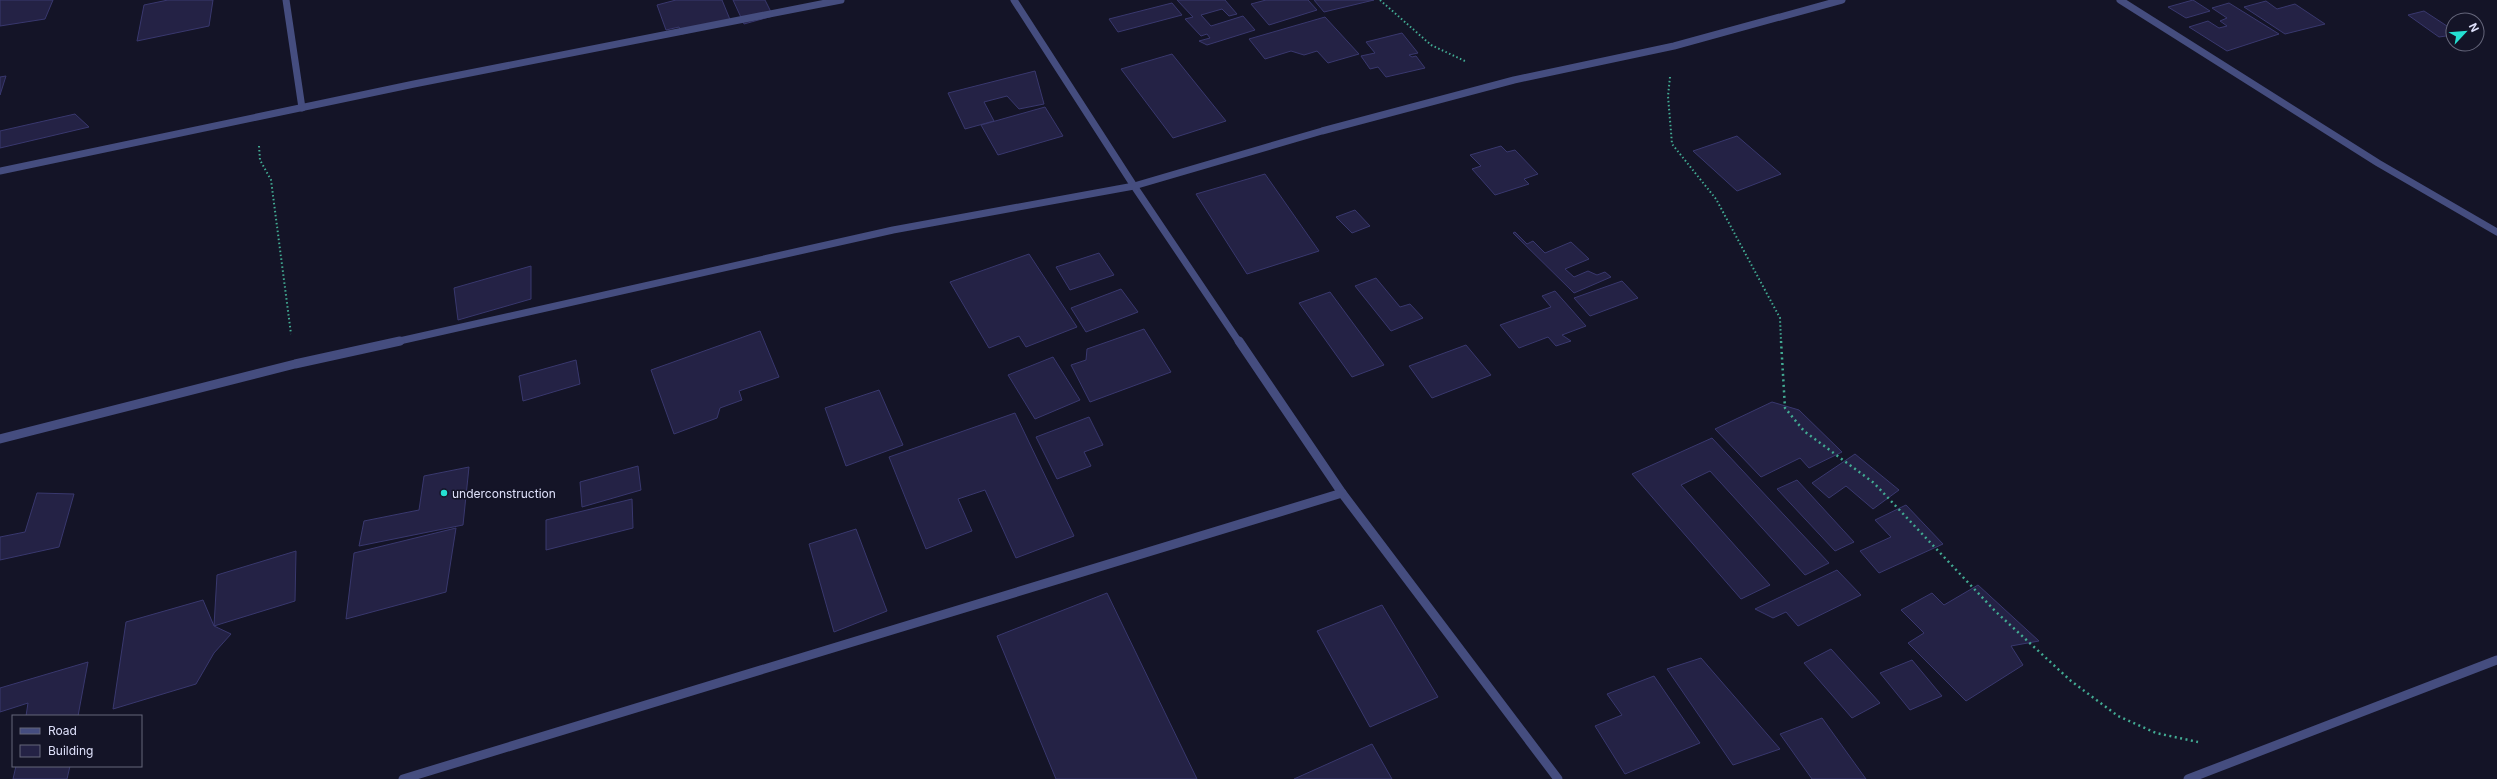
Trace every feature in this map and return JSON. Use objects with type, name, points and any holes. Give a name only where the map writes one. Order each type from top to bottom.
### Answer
[{"type":"street","points":[[286,0],[302,108]]},
{"type":"street","points":[[0,172],[302,108],[841,0]]},
{"type":"street","points":[[1014,0],[1134,186],[1342,493],[1558,779]]},
{"type":"street","points":[[0,439],[295,364],[893,230],[1134,186],[1322,131],[1514,80],[1674,46],[1842,0]]},
{"type":"street","points":[[2120,0],[2378,163],[2497,232]]},
{"type":"street","points":[[403,779],[1342,493]]},
{"type":"street","points":[[2188,779],[2497,660]]},
{"type":"path","points":[[1380,0],[1431,45],[1514,80]]},
{"type":"path","points":[[1674,46],[1668,96],[1672,144],[1716,199],[1780,318],[1785,408],[1804,431],[1874,483],[1995,610],[2071,681],[2118,716],[2156,733],[2201,743]]},
{"type":"path","points":[[266,116],[259,142],[260,160],[271,180],[295,364]]},
{"type":"building","points":[[0,0],[53,0],[45,19],[0,26]]},
{"type":"building","points":[[168,0],[213,0],[209,26],[137,41],[144,5]]},
{"type":"building","points":[[676,0],[722,0],[731,22],[682,34],[679,27],[666,30],[657,5]]},
{"type":"building","points":[[733,0],[765,0],[773,16],[744,24]]},
{"type":"building","points":[[1177,0],[1225,0],[1237,14],[1229,16],[1222,9],[1201,15],[1211,26],[1243,16],[1255,30],[1207,45],[1199,41],[1210,38],[1207,34],[1201,36],[1185,19],[1193,17]]},
{"type":"building","points":[[1266,0],[1308,0],[1317,10],[1269,25],[1251,4]]},
{"type":"building","points":[[1314,0],[1374,0],[1324,12]]},
{"type":"building","points":[[2193,0],[2210,11],[2186,18],[2168,7]]},
{"type":"building","points":[[2266,1],[2277,9],[2295,4],[2325,24],[2285,34],[2244,7]]},
{"type":"building","points":[[1172,3],[1182,15],[1118,32],[1109,19]]},
{"type":"building","points":[[2229,3],[2279,34],[2227,51],[2189,27],[2208,21],[2219,28],[2227,26],[2220,21],[2227,18],[2212,8]]},
{"type":"building","points":[[2424,11],[2445,25],[2445,36],[2439,37],[2408,15]]},
{"type":"building","points":[[1325,17],[1359,54],[1328,63],[1317,51],[1304,55],[1291,51],[1265,59],[1249,39]]},
{"type":"building","points":[[1402,33],[1418,53],[1409,55],[1412,57],[1416,56],[1425,68],[1386,77],[1378,67],[1370,69],[1361,56],[1375,53],[1366,42]]},
{"type":"building","points":[[1172,54],[1226,121],[1173,138],[1121,69]]},
{"type":"building","points":[[1035,71],[1044,104],[1019,109],[1007,96],[984,102],[994,121],[965,129],[948,93]]},
{"type":"building","points":[[6,76],[0,95],[0,77]]},
{"type":"building","points":[[1045,107],[1063,136],[998,155],[981,125]]},
{"type":"building","points":[[75,114],[89,127],[0,148],[0,131]]},
{"type":"building","points":[[1737,136],[1781,174],[1737,191],[1693,151]]},
{"type":"building","points":[[1501,146],[1507,152],[1515,150],[1538,174],[1524,179],[1529,184],[1495,195],[1472,169],[1481,166],[1470,155]]},
{"type":"building","points":[[1265,174],[1319,251],[1247,274],[1196,194]]},
{"type":"building","points":[[1355,210],[1370,226],[1352,233],[1336,217]]},
{"type":"building","points":[[1515,232],[1527,244],[1533,241],[1545,253],[1571,242],[1589,259],[1565,269],[1574,277],[1588,271],[1597,275],[1605,272],[1611,277],[1574,293],[1513,233]]},
{"type":"building","points":[[1099,253],[1114,275],[1070,290],[1056,267]]},
{"type":"building","points":[[1029,254],[1077,327],[1026,347],[1019,336],[989,348],[950,282]]},
{"type":"building","points":[[531,266],[531,299],[458,320],[454,288]]},
{"type":"building","points":[[1376,278],[1400,307],[1410,304],[1423,318],[1391,331],[1355,286]]},
{"type":"building","points":[[1622,281],[1638,298],[1590,316],[1574,298]]},
{"type":"building","points":[[1121,289],[1138,312],[1086,332],[1071,308]]},
{"type":"building","points":[[1555,291],[1586,326],[1562,335],[1571,341],[1556,346],[1548,337],[1519,348],[1500,325],[1551,307],[1542,296]]},
{"type":"building","points":[[1330,292],[1384,365],[1352,377],[1299,303]]},
{"type":"building","points":[[1144,329],[1171,372],[1090,402],[1071,365],[1086,360],[1087,349]]},
{"type":"building","points":[[760,331],[779,377],[739,391],[742,400],[720,408],[717,418],[674,434],[651,370]]},
{"type":"building","points":[[1466,345],[1491,375],[1432,398],[1409,366]]},
{"type":"building","points":[[1053,357],[1080,400],[1035,419],[1008,375]]},
{"type":"building","points":[[576,360],[580,384],[523,401],[519,376]]},
{"type":"building","points":[[879,390],[903,445],[846,466],[825,408]]},
{"type":"building","points":[[1772,402],[1799,410],[1842,452],[1809,468],[1800,458],[1761,477],[1715,429]]},
{"type":"building","points":[[1015,413],[1074,536],[1016,558],[985,490],[958,499],[972,531],[926,549],[889,457]]},
{"type":"building","points":[[1089,417],[1103,445],[1084,452],[1091,466],[1057,479],[1036,437]]},
{"type":"building","points":[[1712,438],[1829,563],[1805,575],[1710,471],[1681,485],[1770,585],[1741,599],[1632,474]]},
{"type":"building","points":[[1855,454],[1899,490],[1873,509],[1846,486],[1829,498],[1812,483]]},
{"type":"building","points":[[638,466],[641,490],[582,507],[580,482]]},
{"type":"building","name":"underconstruction","points":[[469,467],[463,525],[359,546],[364,521],[419,510],[424,476]]},
{"type":"building","points":[[1797,480],[1854,542],[1835,551],[1777,489]]},
{"type":"building","points":[[37,493],[74,494],[59,547],[0,560],[0,537],[25,532]]},
{"type":"building","points":[[632,499],[633,528],[546,550],[546,520]]},
{"type":"building","points":[[1906,505],[1943,544],[1879,573],[1860,551],[1891,537],[1875,520]]},
{"type":"building","points":[[456,528],[446,592],[346,619],[354,553]]},
{"type":"building","points":[[856,529],[887,611],[834,632],[809,544]]},
{"type":"building","points":[[296,551],[295,601],[214,626],[217,575]]},
{"type":"building","points":[[1837,570],[1861,595],[1798,626],[1786,612],[1773,618],[1755,609]]},
{"type":"building","points":[[1978,585],[2039,641],[2011,646],[2023,665],[1966,701],[1908,643],[1924,633],[1901,610],[1932,593],[1944,605]]},
{"type":"building","points":[[1107,593],[1197,779],[1056,779],[997,636]]},
{"type":"building","points":[[203,600],[214,626],[231,634],[214,653],[196,684],[113,709],[126,622]]},
{"type":"building","points":[[1382,605],[1438,697],[1370,727],[1317,631]]},
{"type":"building","points":[[1831,649],[1880,703],[1852,718],[1804,663]]},
{"type":"building","points":[[1701,658],[1780,749],[1733,765],[1667,669]]},
{"type":"building","points":[[1912,660],[1942,696],[1910,710],[1880,673]]},
{"type":"building","points":[[88,662],[78,715],[26,715],[28,703],[0,712],[0,688]]},
{"type":"building","points":[[1654,676],[1700,743],[1625,774],[1595,726],[1622,715],[1607,694]]},
{"type":"building","points":[[1822,718],[1866,779],[1812,779],[1780,734]]},
{"type":"building","points":[[1372,744],[1392,779],[1294,779]]},
{"type":"building","points":[[16,767],[70,767],[67,779],[13,779]]},
{"type":"place","name":"underconstruction","points":[[444,493]]}]
